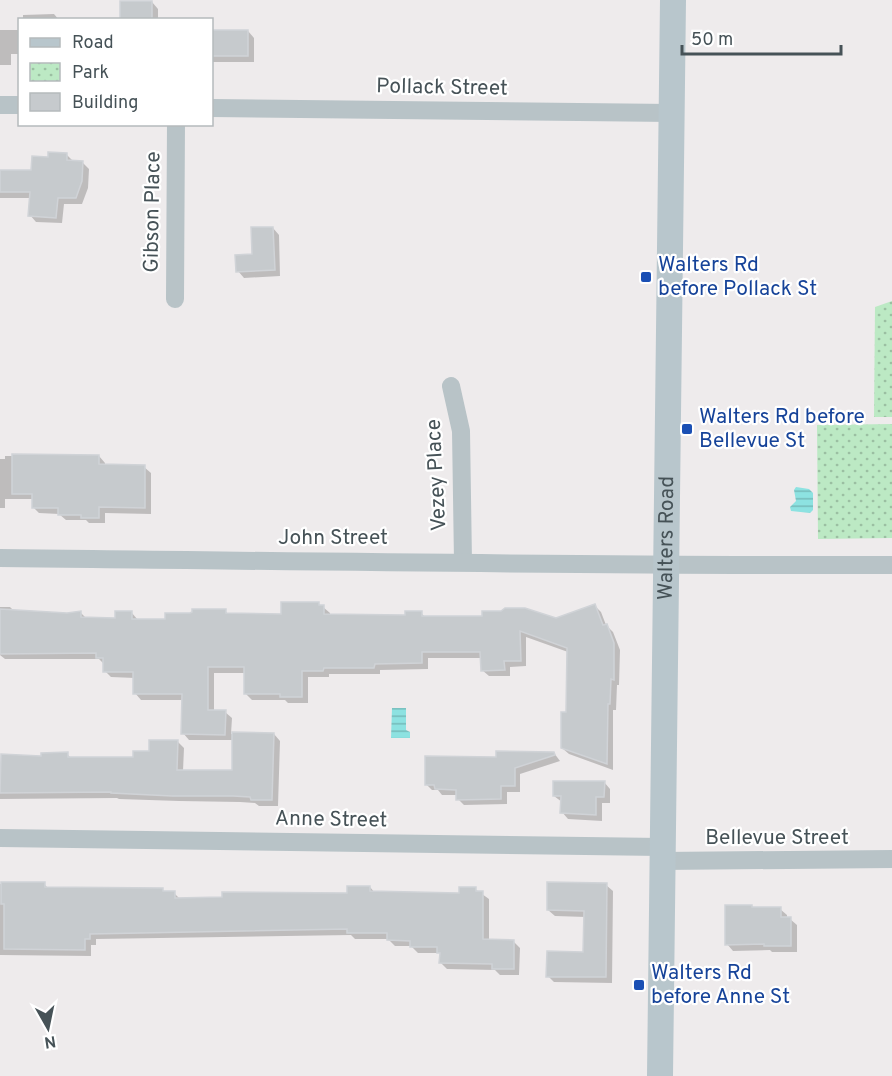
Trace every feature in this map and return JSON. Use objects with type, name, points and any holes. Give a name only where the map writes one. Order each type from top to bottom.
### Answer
[{"type":"main road","name":"Walters Road","points":[[660,1076],[674,0]]},
{"type":"street","points":[[0,105],[18,105]]},
{"type":"street","name":"Pollack Street","points":[[213,108],[672,113]]},
{"type":"street","name":"Gibson Place","points":[[175,299],[176,126]]},
{"type":"street","name":"Vezey Place","points":[[451,386],[461,430],[463,562]]},
{"type":"street","name":"John Street","points":[[0,558],[665,566]]},
{"type":"street","points":[[665,566],[892,565]]},
{"type":"street","name":"Anne Street","points":[[0,838],[662,854]]},
{"type":"street","name":"Bellevue Street","points":[[662,854],[892,859]]},
{"type":"green space","points":[[892,301],[892,417],[874,417],[875,307]]},
{"type":"green space","points":[[892,424],[892,538],[818,539],[817,425]]},
{"type":"water","points":[[796,487],[809,489],[813,493],[813,510],[810,513],[791,511],[790,507],[796,501],[794,490]]},
{"type":"water","points":[[392,708],[406,708],[406,730],[410,732],[410,738],[391,738]]},
{"type":"building","points":[[120,1],[152,1],[152,18],[120,18]]},
{"type":"building","points":[[213,30],[248,30],[248,56],[213,56]]},
{"type":"building","points":[[48,152],[67,153],[67,160],[83,161],[82,181],[76,198],[58,198],[56,218],[28,216],[30,192],[0,192],[0,170],[31,170],[32,156],[48,157]]},
{"type":"building","points":[[251,227],[273,227],[275,270],[236,272],[235,255],[252,254]]},
{"type":"building","points":[[12,454],[99,455],[99,464],[145,465],[145,508],[99,507],[99,518],[81,518],[81,515],[58,515],[58,508],[32,508],[32,494],[12,494]]},
{"type":"building","points":[[281,602],[319,602],[319,605],[324,605],[324,614],[405,615],[405,611],[422,611],[422,616],[482,616],[482,611],[525,608],[556,618],[595,604],[603,625],[607,624],[614,643],[614,680],[611,679],[610,704],[608,704],[607,764],[561,748],[561,712],[566,712],[567,648],[520,631],[521,661],[504,661],[505,670],[481,671],[480,652],[422,652],[422,663],[375,664],[374,668],[324,668],[323,671],[302,671],[302,697],[280,697],[280,694],[244,694],[244,667],[208,667],[208,710],[226,710],[225,735],[181,734],[182,694],[133,694],[133,672],[103,672],[103,658],[96,658],[96,653],[0,654],[0,609],[67,613],[81,611],[81,617],[115,618],[115,611],[132,611],[132,619],[165,619],[165,613],[190,613],[192,609],[226,609],[226,613],[281,614]]},
{"type":"building","points":[[232,732],[274,733],[272,800],[251,800],[250,797],[233,796],[172,796],[111,792],[0,793],[1,754],[41,756],[41,753],[68,752],[68,757],[133,757],[133,751],[149,751],[149,740],[178,740],[177,770],[232,770]]},
{"type":"building","points":[[496,751],[554,752],[555,755],[515,768],[515,786],[501,786],[501,799],[456,800],[456,790],[435,789],[434,785],[425,785],[425,756],[496,757]]},
{"type":"building","points":[[553,781],[605,781],[604,797],[596,797],[596,815],[560,813],[561,796],[553,796]]},
{"type":"building","points":[[1,882],[45,882],[45,887],[163,888],[163,891],[175,891],[175,898],[222,897],[222,892],[347,893],[347,886],[370,886],[370,891],[459,893],[459,887],[476,887],[476,891],[483,891],[483,939],[514,940],[514,969],[492,969],[492,964],[439,963],[440,953],[437,953],[437,947],[410,947],[410,941],[387,940],[387,933],[347,933],[347,929],[90,934],[90,939],[85,939],[85,950],[4,949],[4,904],[1,904]]},
{"type":"building","points":[[547,882],[607,883],[606,977],[546,977],[547,951],[583,952],[584,911],[547,910]]},
{"type":"building","points":[[725,905],[781,907],[781,917],[791,917],[791,946],[725,945]]},
{"type":"place","name":"Walters Rd before Pollack St","points":[[646,277]]},
{"type":"place","name":"Walters Rd before Bellevue St","points":[[687,429]]},
{"type":"place","name":"Walters Rd before Anne St","points":[[639,985]]}]
